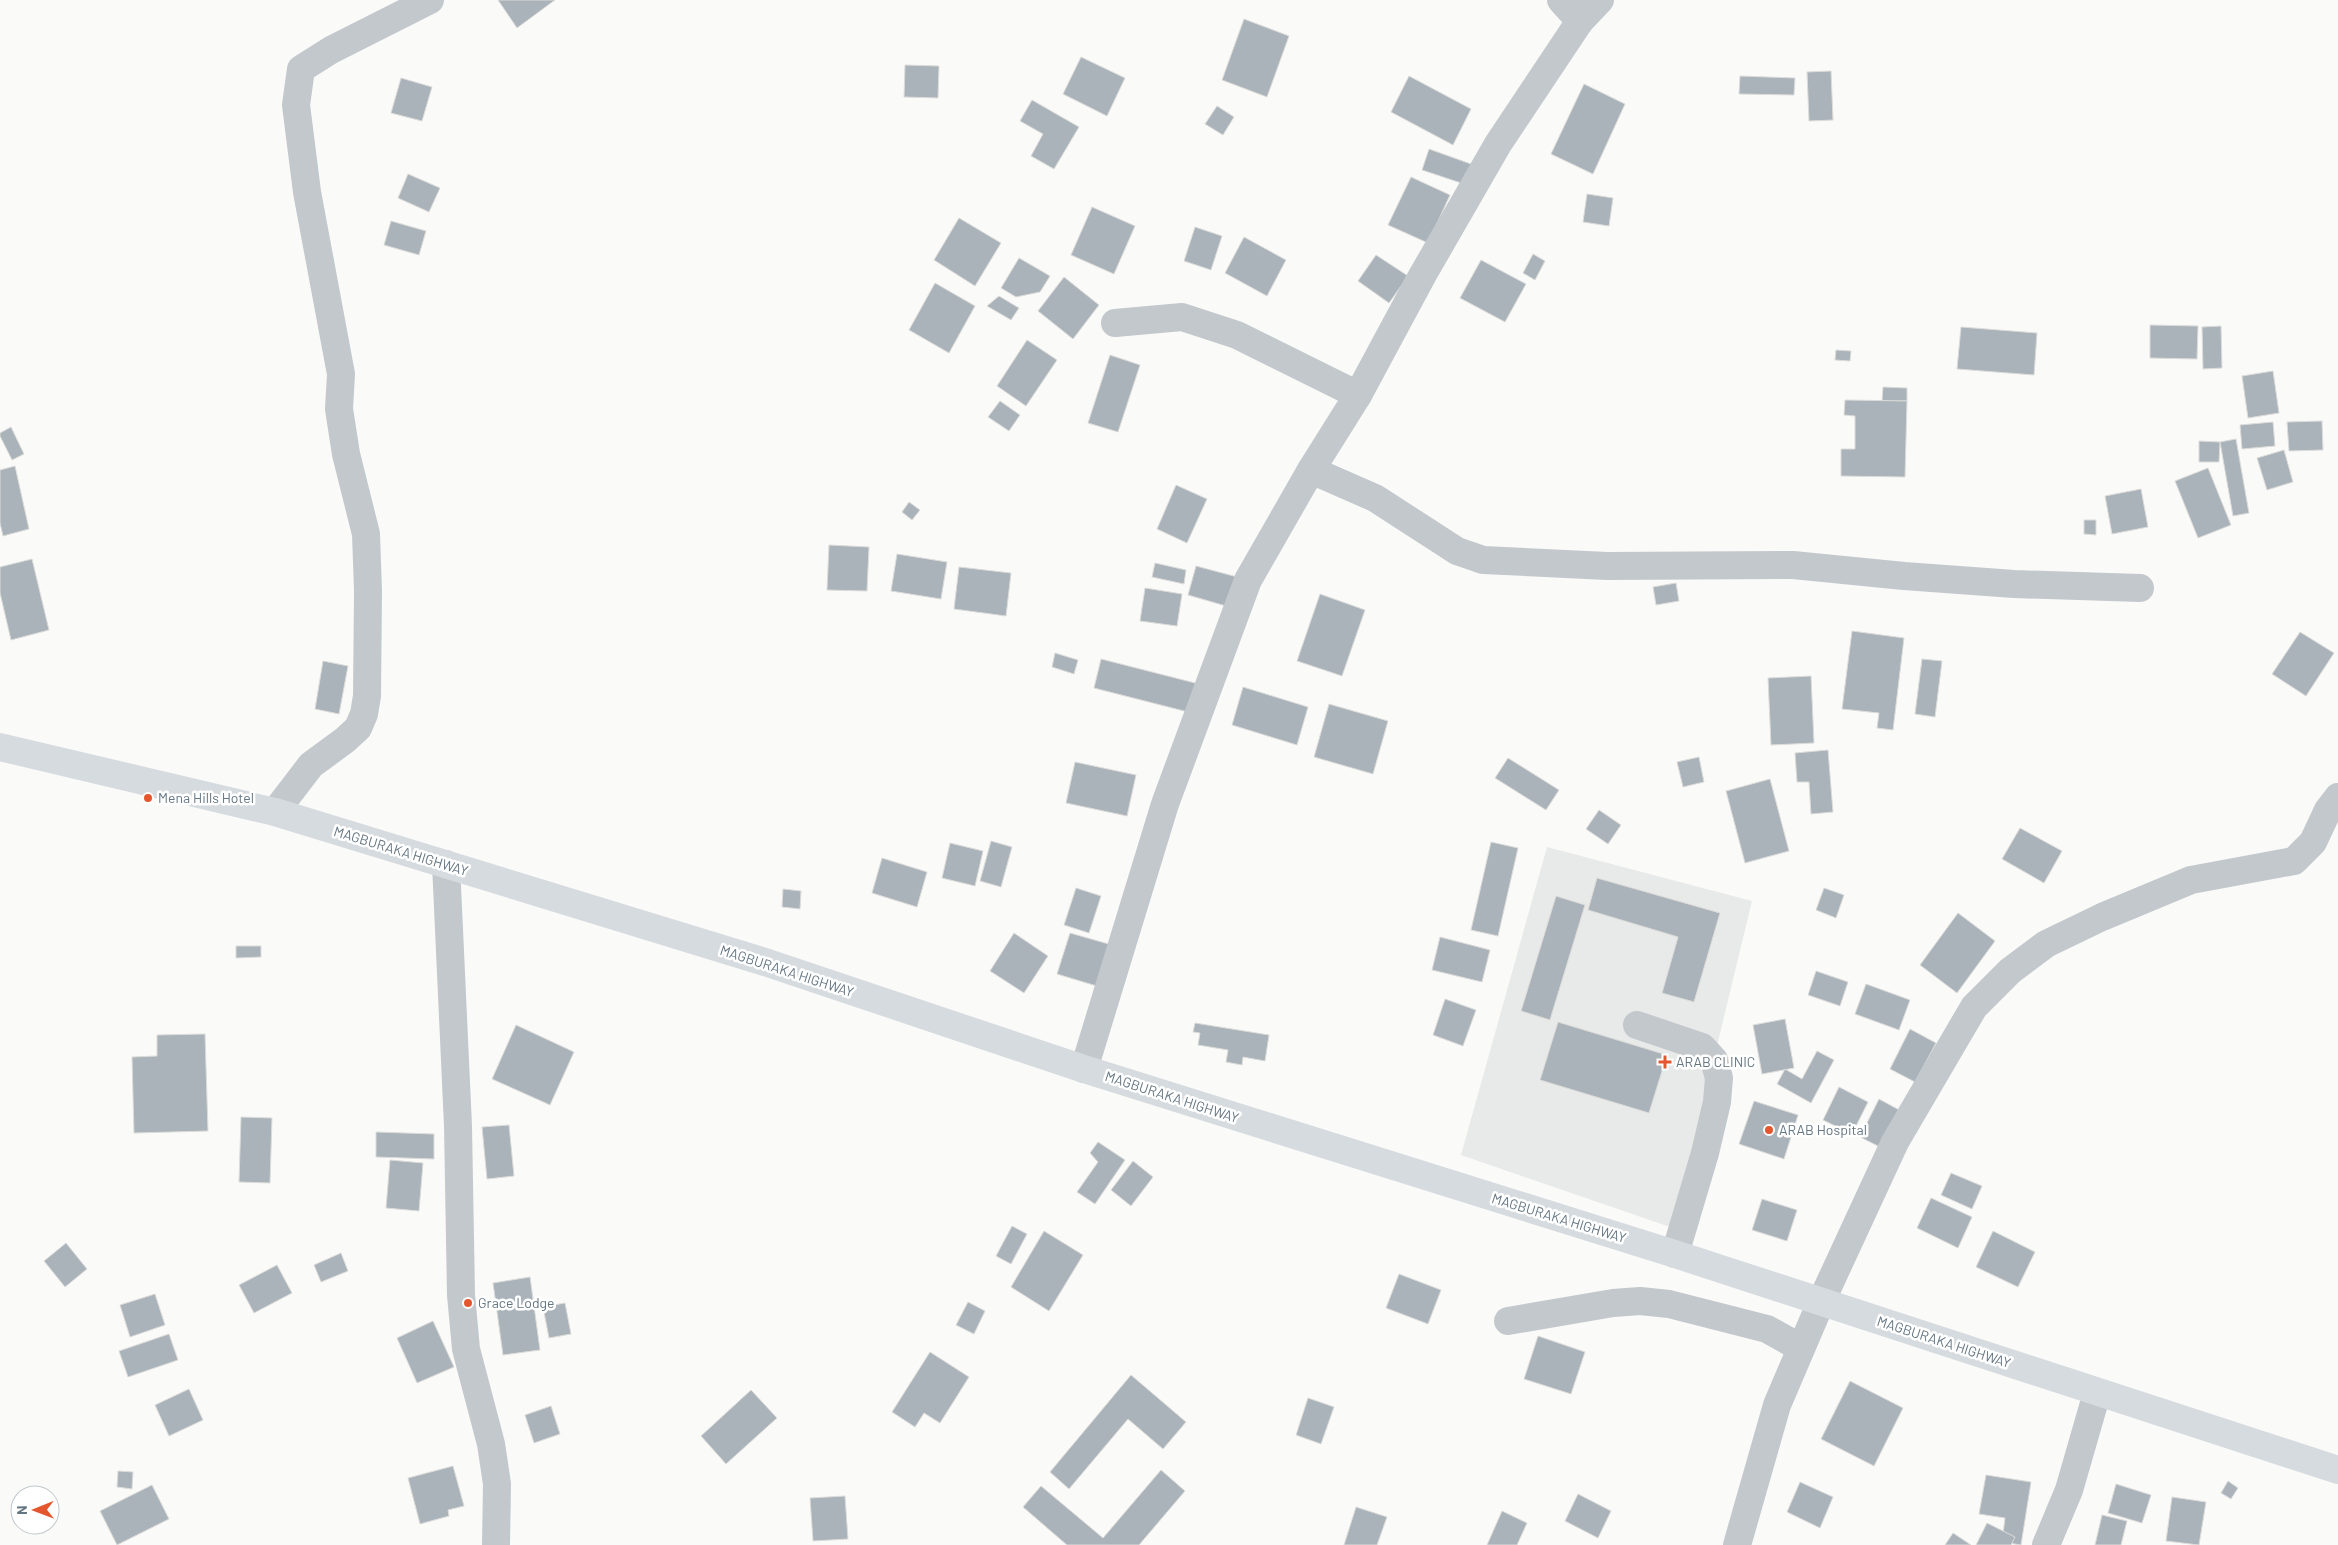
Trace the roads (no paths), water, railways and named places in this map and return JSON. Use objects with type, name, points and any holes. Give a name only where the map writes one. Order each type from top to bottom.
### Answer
[{"type":"main road","name":"MAGBURAKA HIGHWAY","points":[[0,747],[275,812],[765,962],[1084,1069],[1675,1254],[2338,1470]]},
{"type":"street","points":[[275,812],[311,765],[358,728],[364,714],[367,696],[368,591],[366,534],[346,454],[339,408],[341,374],[306,182],[296,105],[300,69],[331,50],[430,0]]},
{"type":"street","points":[[1561,0],[1580,21]]},
{"type":"street","points":[[1084,1069],[1165,804],[1248,580],[1311,470],[1358,395],[1422,276],[1498,144],[1580,21],[1600,0]]},
{"type":"street","points":[[1115,323],[1182,316],[1237,335],[1358,395]]},
{"type":"street","points":[[1311,470],[1375,498],[1457,551],[1483,560],[1606,566],[1793,565],[2014,584],[2140,588]]},
{"type":"street","points":[[1737,1545],[1777,1405],[1821,1302],[1895,1142],[1974,1007],[2010,970],[2046,944],[2191,880],[2294,861],[2314,842],[2328,810],[2338,797]]},
{"type":"street","points":[[446,864],[458,1126],[461,1295],[466,1349],[491,1444],[497,1484],[496,1545]]},
{"type":"street","points":[[1637,1025],[1702,1047],[1714,1060],[1719,1078],[1717,1102],[1705,1153],[1675,1254]]},
{"type":"street","points":[[1508,1321],[1613,1302],[1640,1301],[1669,1304],[1767,1329],[1801,1348]]},
{"type":"street","points":[[2046,1545],[2069,1490],[2097,1393]]},
{"type":"place","name":"Mena Hills Hotel","points":[[148,798]]},
{"type":"place","name":"ARAB CLINIC","points":[[1665,1062]]},
{"type":"place","name":"ARAB Hospital","points":[[1769,1130]]},
{"type":"place","name":"Grace Lodge","points":[[468,1303]]}]
